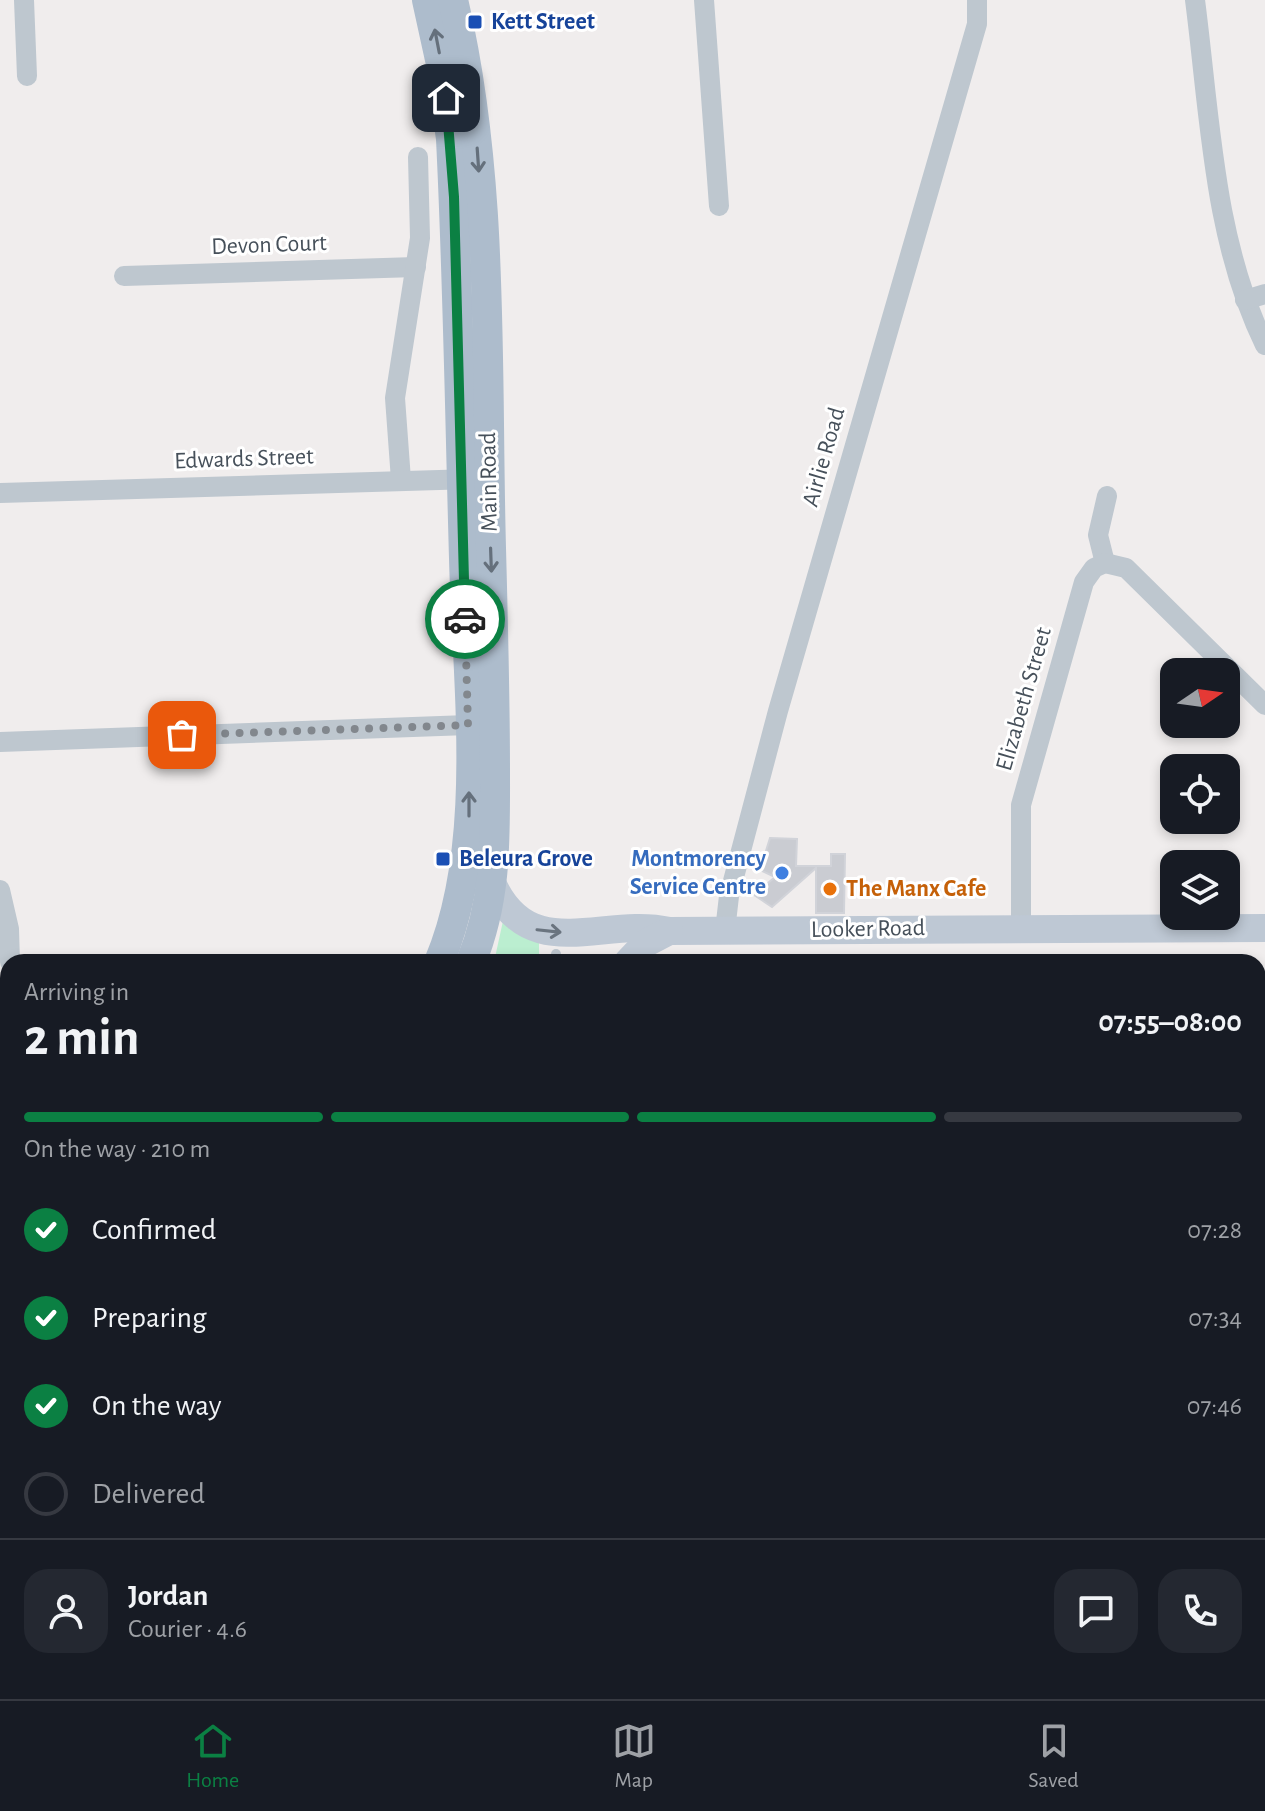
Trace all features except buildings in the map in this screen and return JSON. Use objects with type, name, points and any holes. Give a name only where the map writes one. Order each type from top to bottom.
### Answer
[{"type":"main road","name":"Main Road","points":[[427,0],[441,64],[451,139],[495,723],[491,899],[474,954]]},
{"type":"main road","name":"Main Road","points":[[442,954],[458,909],[465,867],[475,478],[477,139],[470,81],[453,0]]},
{"type":"street","points":[[24,0],[27,76]]},
{"type":"street","points":[[704,0],[719,206]]},
{"type":"street","name":"Airlie Road","points":[[725,931],[729,896],[778,711],[977,24],[977,0]]},
{"type":"street","points":[[1195,0],[1225,225],[1255,297],[1265,345]]},
{"type":"street","points":[[401,480],[395,398],[420,238],[418,157]]},
{"type":"street","name":"Devon Court","points":[[124,276],[416,267]]},
{"type":"street","name":"Edwards Street","points":[[0,493],[475,478]]},
{"type":"street","points":[[1107,496],[1098,535],[1105,563],[1126,568],[1265,705]]},
{"type":"street","name":"Elizabeth Street","points":[[1021,929],[1021,805],[1084,582],[1094,568],[1105,563]]},
{"type":"street","points":[[0,742],[468,725]]},
{"type":"street","points":[[0,890],[9,929],[10,954]]},
{"type":"street","points":[[484,954],[491,899]]},
{"type":"street","name":"Looker Road","points":[[491,899],[530,928],[553,932],[626,929],[1265,928]]},
{"type":"street","points":[[618,954],[616,941],[626,929]]},
{"type":"street","points":[[636,954],[646,943],[669,931]]},
{"type":"green space","points":[[503,921],[539,940],[539,954],[496,954]]},
{"type":"way so far","points":[[182,735],[468,725],[465,619]]},
{"type":"place","name":"Kett Street","points":[[475,22]]},
{"type":"place","name":"Beleura Grove","points":[[443,859]]},
{"type":"place","name":"Montmorency Service Centre","points":[[782,873]]},
{"type":"place","name":"The Manx Cafe","points":[[830,889]]},
{"type":"route","points":[[446,98],[454,197],[465,619]]}]
